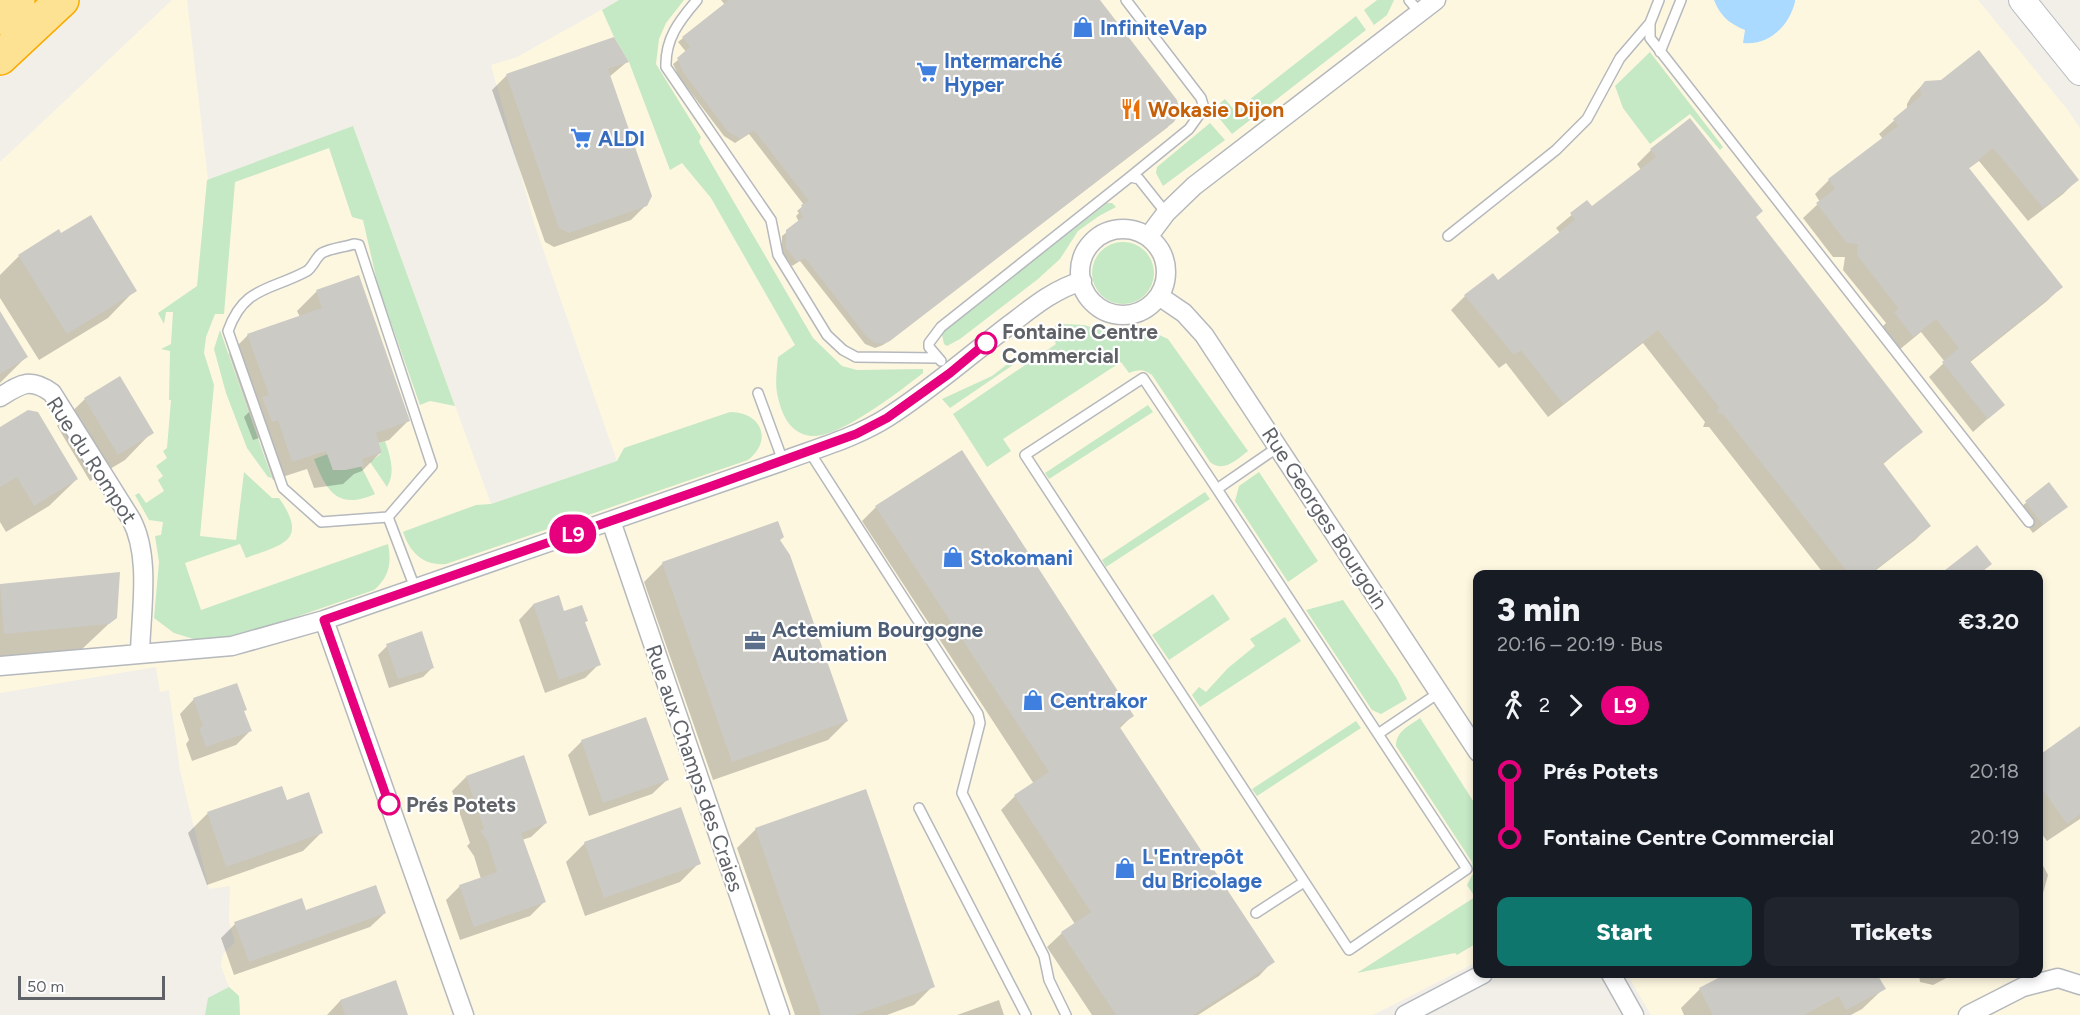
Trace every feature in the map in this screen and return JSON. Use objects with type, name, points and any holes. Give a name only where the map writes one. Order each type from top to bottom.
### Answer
[{"type":"highway","points":[[0,18],[18,0]]},
{"type":"highway","points":[[0,58],[62,0]]},
{"type":"main road","points":[[2022,0],[2080,72]]},
{"type":"main road","points":[[2044,0],[2080,52]]},
{"type":"street","points":[[1148,237],[1166,213],[1194,186],[1414,7],[1436,0]]},
{"type":"street","points":[[1123,229],[1136,231],[1148,237],[1160,250],[1165,261],[1165,279],[1159,296],[1149,306],[1130,314],[1115,314],[1101,309],[1087,295],[1082,281],[1082,261],[1088,248],[1097,238],[1123,229]]},
{"type":"street","points":[[0,666],[232,646],[324,620],[783,461],[856,434],[887,418],[944,365],[1046,297],[1082,281]]},
{"type":"street","name":"Rue Georges Bourgoin","points":[[1159,296],[1184,313],[1204,335],[1473,744]]},
{"type":"street","name":"Rue du Rompot","points":[[0,397],[21,385],[30,383],[39,385],[52,393],[132,519],[138,531],[143,554],[140,653]]},
{"type":"street","name":"Rue aux Champs des Craies","points":[[611,521],[780,1015]]},
{"type":"street","points":[[324,620],[464,1015]]},
{"type":"street","points":[[1405,1015],[1475,978]]},
{"type":"street","points":[[1613,978],[1634,1015]]},
{"type":"street","points":[[1968,1015],[2024,987],[2058,978],[2080,986]]},
{"type":"lane","points":[[697,0],[681,18],[666,49],[666,67],[771,220],[778,255],[827,335],[843,350],[856,357],[944,365]]},
{"type":"lane","points":[[944,365],[929,347],[929,343],[941,327],[1189,129],[1204,108],[1201,98],[1126,0]]},
{"type":"lane","points":[[1448,236],[1556,150],[1587,119],[1620,58],[1650,23],[1659,0]]},
{"type":"lane","points":[[1660,52],[1680,0]]},
{"type":"lane","points":[[1650,23],[1650,38],[1660,52],[2029,522]]},
{"type":"lane","points":[[1130,177],[1140,179],[1166,213]]},
{"type":"lane","points":[[354,244],[359,245],[432,466],[388,517],[321,522],[283,488],[228,332],[234,315],[243,302],[265,289],[309,270],[321,254],[354,244]]},
{"type":"lane","points":[[1143,378],[1378,734],[1467,869],[1348,950],[1025,455],[1143,378]]},
{"type":"lane","points":[[758,393],[783,461]]},
{"type":"lane","points":[[1217,489],[1278,447]]},
{"type":"lane","points":[[809,451],[978,714],[981,723],[963,793],[1044,956],[1049,980],[1066,1015]]},
{"type":"lane","points":[[388,517],[415,588]]},
{"type":"lane","points":[[1378,734],[1440,692]]},
{"type":"lane","points":[[919,808],[1026,1015]]},
{"type":"lane","points":[[1256,913],[1304,882]]},
{"type":"shaded area","points":[[172,0],[187,0],[208,180],[353,126],[491,504],[617,461],[535,226],[491,65],[517,57],[619,0],[1978,0],[2080,128],[2080,1015],[1651,1015],[1629,978],[2043,978],[2043,570],[1473,570],[1473,964],[1373,1015],[240,1015],[239,996],[229,987],[221,966],[223,954],[235,942],[229,921],[230,886],[209,889],[180,770],[169,690],[160,692],[156,667],[0,693],[0,162]]},
{"type":"green space","points":[[619,0],[684,0],[666,23],[659,39],[656,64],[701,137],[699,142],[813,338],[842,366],[857,370],[923,369],[923,373],[870,412],[824,435],[804,434],[797,431],[787,421],[776,389],[776,375],[778,357],[795,345],[711,198],[682,163],[670,170],[629,62],[602,10]]},
{"type":"green space","points":[[1377,0],[1394,0],[1387,15],[1374,25],[1364,10]]},
{"type":"green space","points":[[1356,16],[1366,30],[1232,134],[1219,118],[1226,112],[1220,103],[1225,99],[1235,111]]},
{"type":"green space","points":[[1650,52],[1723,147],[1720,150],[1690,114],[1650,144],[1623,108],[1615,86]]},
{"type":"green space","points":[[1210,123],[1225,140],[1163,186],[1156,173],[1157,167]]},
{"type":"green space","points":[[353,126],[455,406],[430,401],[420,405],[378,286],[363,220],[352,217],[329,148],[235,182],[224,314],[215,314],[206,337],[204,353],[214,385],[200,536],[236,540],[244,472],[272,498],[279,498],[292,524],[288,539],[271,549],[246,558],[240,544],[185,563],[201,610],[388,544],[390,557],[386,575],[374,590],[244,635],[197,640],[174,633],[154,618],[159,562],[155,536],[161,535],[163,522],[149,520],[135,495],[139,493],[146,503],[164,491],[158,480],[163,476],[156,466],[167,458],[163,451],[167,448],[171,400],[169,400],[170,351],[161,349],[171,344],[173,312],[166,312],[164,324],[158,313],[197,286],[207,180]]},
{"type":"green space","points":[[1107,203],[1112,203],[1116,207],[1078,231],[1060,259],[1038,279],[960,339],[947,346],[944,344],[942,335],[945,330]]},
{"type":"green space","points":[[1117,242],[1129,242],[1145,251],[1152,261],[1154,273],[1152,285],[1145,295],[1129,304],[1117,304],[1106,299],[1097,290],[1092,279],[1092,267],[1097,256],[1106,247]]},
{"type":"green space","points":[[1057,325],[1084,325],[1118,335],[1155,333],[1168,339],[1248,451],[1225,466],[1210,462],[1152,375],[1141,370],[1129,373],[1121,362],[1003,439],[1011,451],[987,467],[953,414],[1056,344],[1049,332]]},
{"type":"green space","points":[[220,330],[272,478],[268,477],[247,448],[226,393],[214,349]]},
{"type":"green space","points":[[1023,352],[1026,356],[950,408],[942,399],[992,376]]},
{"type":"green space","points":[[1148,405],[1153,412],[1049,479],[1045,473]]},
{"type":"green space","points":[[730,412],[750,417],[760,429],[762,436],[760,444],[748,460],[446,564],[431,563],[419,557],[403,532],[476,505],[491,504],[617,461],[624,448]]},
{"type":"green space","points":[[385,441],[392,470],[387,487],[370,462],[382,453],[379,443]]},
{"type":"green space","points":[[328,454],[333,470],[361,466],[375,494],[351,500],[342,499],[335,494],[323,480],[314,459]]},
{"type":"green space","points":[[1259,472],[1318,561],[1288,582],[1235,501],[1239,486]]},
{"type":"green space","points":[[1205,492],[1210,499],[1106,567],[1102,560]]},
{"type":"green space","points":[[1213,594],[1230,619],[1169,660],[1152,635]]},
{"type":"green space","points":[[1343,600],[1397,679],[1407,699],[1381,714],[1372,710],[1306,610]]},
{"type":"green space","points":[[1285,617],[1301,641],[1200,707],[1192,695],[1199,687],[1206,692],[1228,668],[1255,646],[1250,639]]},
{"type":"green space","points":[[1420,718],[1473,801],[1473,874],[1472,862],[1396,746],[1398,736]]},
{"type":"green space","points":[[1356,721],[1361,728],[1257,796],[1252,789]]},
{"type":"green space","points":[[1473,874],[1473,894],[1467,885]]},
{"type":"green space","points":[[1473,898],[1473,945],[1457,955],[1455,953],[1357,973]]},
{"type":"green space","points":[[229,987],[239,996],[240,1015],[205,1015],[208,998]]},
{"type":"water","points":[[1714,0],[1795,0],[1795,2],[1788,19],[1777,33],[1761,41],[1743,43],[1745,30],[1726,19]]},
{"type":"building","points":[[729,0],[1100,0],[1177,100],[1180,112],[1174,122],[890,341],[884,344],[875,343],[867,337],[805,258],[797,262],[786,248],[786,230],[803,217],[799,210],[801,205],[809,201],[754,130],[741,139],[728,132],[683,72],[677,58],[690,47],[682,37]]},
{"type":"building","points":[[614,37],[629,62],[608,69],[652,196],[647,206],[569,233],[559,228],[506,74]]},
{"type":"building","points":[[1979,50],[2079,180],[2043,208],[1993,148],[1969,168],[2063,287],[1970,361],[2005,405],[1988,419],[1942,362],[1959,348],[1936,319],[1913,337],[1894,312],[1899,309],[1857,255],[1858,244],[1847,243],[1816,203],[1835,189],[1828,179],[1898,126],[1893,119],[1921,96],[1920,88],[1925,81],[1941,80]]},
{"type":"building","points":[[1690,118],[1763,211],[1756,217],[1923,432],[1883,463],[1931,526],[1875,570],[1846,570],[1723,414],[1717,413],[1719,407],[1658,330],[1563,404],[1521,350],[1514,355],[1464,295],[1493,273],[1498,280],[1575,220],[1570,213],[1587,200],[1592,206],[1656,157],[1650,149]]},
{"type":"building","points":[[91,215],[137,291],[67,334],[18,255],[59,229],[61,233]]},
{"type":"building","points":[[359,275],[410,421],[376,433],[382,453],[362,459],[364,466],[333,470],[326,451],[292,462],[278,420],[272,422],[262,397],[269,395],[247,334],[322,308],[316,290]]},
{"type":"building","points":[[0,311],[28,357],[0,374]]},
{"type":"building","points":[[120,376],[154,433],[118,455],[84,398]]},
{"type":"building","points":[[28,410],[38,412],[78,479],[34,506],[17,477],[0,487],[0,427]]},
{"type":"building","points":[[962,450],[1134,716],[1119,726],[1275,962],[1193,1015],[1116,1015],[1061,932],[1091,912],[1014,795],[1049,772],[875,506]]},
{"type":"building","points":[[2049,482],[2068,507],[2043,525],[2025,501]]},
{"type":"building","name":"Actemium Bourgogne Automation","points":[[778,521],[784,537],[780,540],[790,555],[848,721],[732,762],[662,562]]},
{"type":"building","points":[[1977,545],[1992,564],[1984,570],[1945,570]]},
{"type":"building","points":[[120,572],[117,618],[109,624],[4,634],[0,584]]},
{"type":"building","points":[[559,595],[564,611],[582,605],[588,621],[585,622],[601,665],[559,680],[533,604]]},
{"type":"building","points":[[422,631],[434,668],[398,679],[386,644]]},
{"type":"building","points":[[237,683],[252,731],[206,747],[199,728],[203,726],[193,698]]},
{"type":"building","points":[[646,717],[669,780],[603,803],[581,740]]},
{"type":"building","points":[[2080,726],[2080,814],[2067,824],[2043,790],[2043,752]]},
{"type":"building","points":[[524,755],[547,823],[521,833],[546,902],[474,927],[459,885],[497,872],[488,842],[480,831],[484,829],[466,776]]},
{"type":"building","points":[[282,786],[287,800],[309,792],[323,833],[226,867],[207,812]]},
{"type":"building","points":[[866,789],[935,987],[855,1015],[821,1015],[755,828]]},
{"type":"building","points":[[681,807],[701,864],[604,898],[584,842]]},
{"type":"building","points":[[376,885],[386,913],[249,962],[234,922],[302,898],[306,910]]},
{"type":"building","points":[[1718,978],[1879,978],[1886,989],[1846,1010],[1839,996],[1804,1015],[1713,1015],[1699,988]]},
{"type":"building","points":[[396,980],[408,1015],[345,1015],[340,1000]]},
{"type":"bus line","name":"L9","points":[[389,804],[324,620],[856,434],[887,418],[950,373],[986,343]]},
{"type":"place","name":"InfiniteVap","points":[[1083,27]]},
{"type":"place","name":"Intermarché Hyper","points":[[927,72]]},
{"type":"place","name":"Wokasie Dijon","points":[[1131,109]]},
{"type":"place","name":"ALDI","points":[[581,138]]},
{"type":"place","name":"Fontaine Centre Commercial","points":[[986,343]]},
{"type":"place","name":"Stokomani","points":[[953,557]]},
{"type":"place","name":"Actemium Bourgogne Automation","points":[[755,641]]},
{"type":"place","name":"Centrakor","points":[[1033,700]]},
{"type":"place","name":"Prés Potets","points":[[389,804]]},
{"type":"place","name":"L'Entrepôt du Bricolage","points":[[1125,868]]}]
